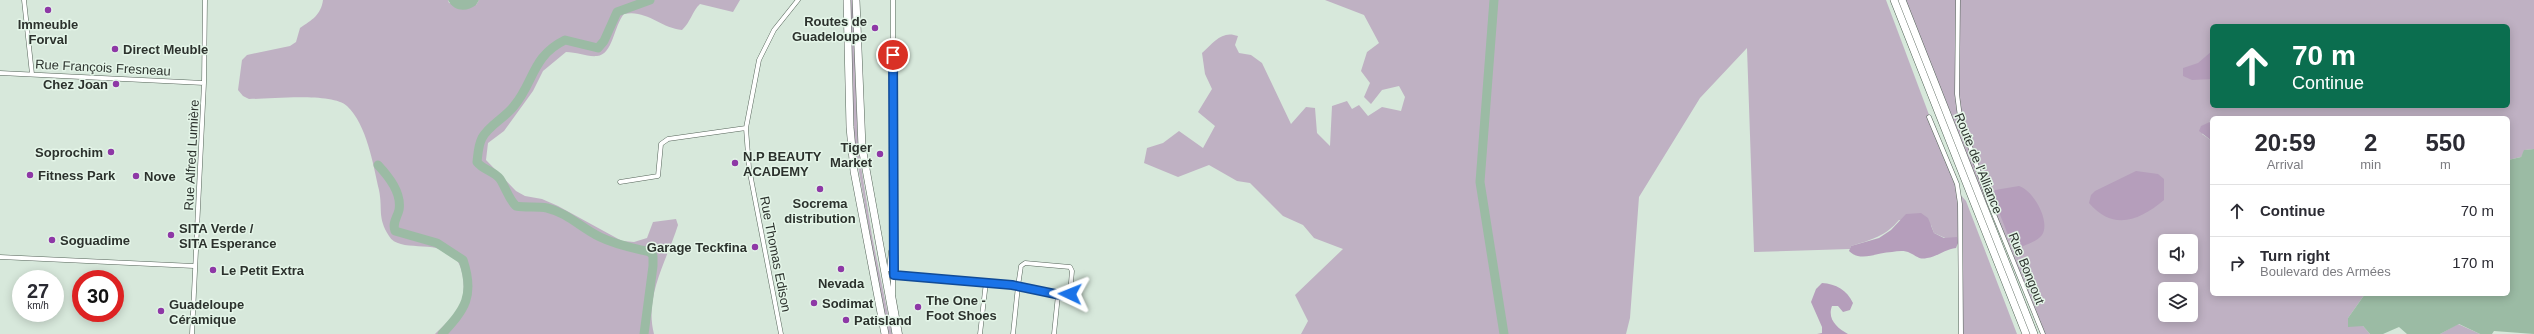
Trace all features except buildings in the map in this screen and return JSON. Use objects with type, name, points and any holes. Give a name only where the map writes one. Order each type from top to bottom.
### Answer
[{"type":"highway","points":[[843,0],[847,49]]},
{"type":"highway","points":[[846,0],[850,127],[854,171],[885,334]]},
{"type":"highway","points":[[856,0],[862,147],[896,334]]},
{"type":"highway","name":"Route de l'Alliance","points":[[1894,0],[2026,334]]},
{"type":"highway","name":"Route de l'Alliance","points":[[1902,0],[2034,334]]},
{"type":"street","points":[[24,0],[32,74]]},
{"type":"street","name":"Rue Alfred Lumière","points":[[192,334],[194,266],[204,83],[205,0]]},
{"type":"street","name":"Rue Thomas Edison","points":[[781,334],[749,168],[746,128],[759,60],[774,30],[798,0]]},
{"type":"street","points":[[893,0],[893,295],[900,334]]},
{"type":"street","name":"Rue Bongout","points":[[1958,0],[1957,94],[1960,117],[1989,202],[2044,334]]},
{"type":"street","name":"Rue François Fresneau","points":[[0,73],[204,83]]},
{"type":"street","points":[[1929,117],[1957,184],[1960,204],[1961,334]]},
{"type":"street","points":[[620,182],[658,176],[661,144],[668,139],[746,128]]},
{"type":"street","points":[[0,257],[194,266]]},
{"type":"street","points":[[894,275],[986,282],[1018,286],[1067,296],[1070,294],[1072,271],[1070,267],[1023,264],[1020,269],[1018,286],[1013,334]]},
{"type":"street","points":[[980,334],[986,282]]},
{"type":"street","points":[[1054,334],[1058,295]]},
{"type":"shaded area","points":[[323,0],[448,0],[449,3],[476,5],[479,0],[740,0],[733,12],[700,4],[682,30],[674,29],[639,14],[624,14],[607,51],[597,56],[566,52],[543,71],[533,91],[504,131],[488,143],[486,160],[516,191],[525,196],[542,199],[558,206],[622,241],[634,242],[647,238],[653,222],[676,219],[678,225],[654,292],[652,320],[654,334],[435,334],[448,322],[458,310],[461,303],[464,288],[459,263],[451,254],[440,249],[405,245],[396,242],[389,236],[383,224],[379,190],[372,157],[360,123],[354,114],[347,106],[328,99],[300,97],[249,99],[243,96],[238,90],[242,60],[247,55],[290,46],[296,42],[300,28],[312,20],[318,13]]},
{"type":"shaded area","points":[[448,0],[479,0],[476,5],[469,9],[461,10],[454,7]]},
{"type":"shaded area","points":[[850,0],[853,0],[858,147],[872,236],[892,334],[887,334],[853,137]]},
{"type":"shaded area","points":[[1325,0],[1886,0],[1958,192],[1966,201],[2017,334],[1961,334],[1961,245],[1934,233],[1931,225],[1899,220],[1883,234],[1851,246],[1850,249],[1754,252],[1747,48],[1700,98],[1639,197],[1630,318],[1626,334],[1301,334],[1308,321],[1295,295],[1343,249],[1314,238],[1303,225],[1283,216],[1250,183],[1237,181],[1209,165],[1178,177],[1144,163],[1147,148],[1163,143],[1179,131],[1203,148],[1215,126],[1198,112],[1212,89],[1205,74],[1202,53],[1218,38],[1227,35],[1238,36],[1235,45],[1239,53],[1251,55],[1262,63],[1291,124],[1306,107],[1315,108],[1317,133],[1330,146],[1332,106],[1347,101],[1352,109],[1359,105],[1368,116],[1382,107],[1401,111],[1405,97],[1399,86],[1382,90],[1371,104],[1364,97],[1370,83],[1361,71],[1367,52],[1379,43],[1364,15]]},
{"type":"shaded area","points":[[1905,0],[2534,0],[2534,149],[2525,150],[2521,157],[2510,160],[2510,116],[2210,116],[2210,121],[2202,134],[2210,140],[2210,296],[2364,296],[2348,318],[2348,326],[2363,326],[2370,334],[2043,334],[1989,202],[1986,205]]},
{"type":"shaded area","points":[[2210,53],[2210,79],[2192,80],[2183,76],[2183,68],[2198,63]]},
{"type":"shaded area","points":[[2210,122],[2210,139],[2199,131],[2201,126]]},
{"type":"shaded area","points":[[2534,149],[2534,334],[2494,331],[2492,334],[2480,334],[2459,324],[2440,334],[2407,334],[2399,327],[2383,334],[2370,334],[2363,326],[2348,327],[2348,318],[2364,296],[2510,296],[2510,160],[2521,157],[2524,150]]},
{"type":"shaded area","points":[[2136,171],[2158,174],[2164,179],[2164,200],[2155,207],[2136,218],[2117,220],[2098,212],[2089,203],[2091,195],[2095,191]]},
{"type":"shaded area","points":[[2019,186],[2030,193],[2035,200],[2042,214],[2044,229],[2042,235],[2037,240],[2014,250],[1993,197],[1995,190]]},
{"type":"shaded area","points":[[1921,213],[1928,218],[1934,233],[1944,238],[1957,237],[1958,243],[1956,248],[1924,258],[1920,258],[1904,251],[1886,252],[1864,257],[1849,251],[1851,246],[1879,238],[1891,230],[1906,214]]},
{"type":"shaded area","points":[[1822,283],[1840,288],[1851,298],[1853,303],[1850,310],[1843,312],[1838,306],[1832,306],[1831,311],[1834,323],[1848,334],[1817,334],[1822,333],[1822,327],[1811,302],[1816,289]]},
{"type":"shaded area","points":[[2458,324],[2480,334],[2440,334]]},
{"type":"waterway","points":[[644,334],[653,266],[653,256],[650,252],[606,240],[555,210],[543,207],[516,206],[511,200],[500,179],[477,162],[479,147],[485,133],[514,106],[521,97],[540,62],[554,46],[565,40],[598,48],[604,41],[617,12],[650,0]]},
{"type":"waterway","points":[[1494,0],[1480,182],[1504,334]]},
{"type":"waterway","points":[[378,165],[394,186],[399,197],[399,210],[394,223],[395,231],[437,243],[463,260],[468,283],[466,301],[457,317],[442,334]]},
{"type":"place","name":"Immeuble Forval","points":[[48,10]]},
{"type":"place","name":"Routes de Guadeloupe","points":[[875,28]]},
{"type":"place","name":"Direct Meuble","points":[[115,49]]},
{"type":"place","name":"Chez Joan","points":[[116,84]]},
{"type":"place","name":"Soprochim","points":[[111,152]]},
{"type":"place","name":"Tiger Market","points":[[880,154]]},
{"type":"place","name":"N.P BEAUTY ACADEMY","points":[[735,163]]},
{"type":"place","name":"Fitness Park","points":[[30,175]]},
{"type":"place","name":"Nove","points":[[136,176]]},
{"type":"place","name":"Socrema distribution","points":[[820,189]]},
{"type":"place","name":"SITA Verde / SITA Esperance","points":[[171,235]]},
{"type":"place","name":"Soguadime","points":[[52,240]]},
{"type":"place","name":"Garage Teckfina","points":[[755,247]]},
{"type":"place","name":"Nevada","points":[[841,269]]},
{"type":"place","name":"Le Petit Extra","points":[[213,270]]},
{"type":"place","name":"Sodimat","points":[[814,303]]},
{"type":"place","name":"The One - Foot Shoes","points":[[918,307]]},
{"type":"place","name":"Guadeloupe Céramique","points":[[161,311]]},
{"type":"place","name":"Patisland","points":[[846,320]]},
{"type":"route","points":[[893,55],[894,275],[986,282],[1018,286],[1065,296],[1070,294]]}]
